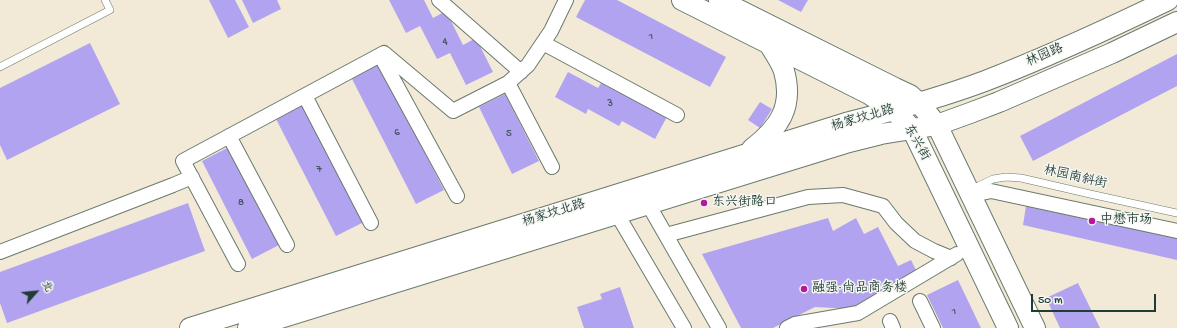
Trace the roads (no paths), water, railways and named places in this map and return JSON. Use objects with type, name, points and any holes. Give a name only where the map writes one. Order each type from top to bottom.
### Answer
[{"type":"main road","name":"东兴街","points":[[682,0],[868,94],[894,110],[912,129],[1008,328]]},
{"type":"main road","name":"东兴街","points":[[719,0],[910,95],[919,103],[937,125],[1034,328]]},
{"type":"main road","name":"林园路","points":[[919,103],[972,85],[1083,40],[1168,0]]},
{"type":"main road","name":"林园路","points":[[937,125],[1006,99],[1112,53],[1177,22]]},
{"type":"main road","points":[[746,154],[766,138],[778,124],[785,108],[788,90],[784,70],[769,44]]},
{"type":"main road","points":[[872,76],[902,84],[923,86],[972,85]]},
{"type":"main road","name":"杨家坟北路","points":[[190,328],[846,123],[919,103]]},
{"type":"main road","name":"杨家坟北路","points":[[248,328],[849,142],[881,134],[937,125]]},
{"type":"street","points":[[439,0],[521,72]]},
{"type":"street","points":[[238,264],[183,161],[384,53],[453,111],[508,83],[521,72],[528,65],[551,31],[566,0]]},
{"type":"street","points":[[543,43],[677,115]]},
{"type":"street","points":[[380,55],[456,196]]},
{"type":"street","points":[[508,83],[552,167]]},
{"type":"street","points":[[305,96],[371,223]]},
{"type":"street","points":[[229,136],[287,245]]},
{"type":"street","points":[[0,252],[192,177]]},
{"type":"street","points":[[971,194],[991,191],[1177,231]]},
{"type":"street","points":[[666,235],[808,197],[843,195],[883,206],[896,223],[915,240],[934,251],[951,258]]},
{"type":"street","points":[[648,204],[719,328]]},
{"type":"street","points":[[617,214],[684,328]]},
{"type":"street","points":[[788,328],[796,324],[858,313],[969,248]]},
{"type":"street","points":[[920,301],[933,328]]},
{"type":"lane","points":[[0,67],[110,10],[105,0]]},
{"type":"lane","name":"林园南斜街","points":[[971,194],[993,179],[1006,177],[1021,178],[1177,213]]},
{"type":"place","name":"东兴街路口","points":[[704,203]]},
{"type":"place","name":"中懋市场","points":[[1092,221]]},
{"type":"place","name":"融强·尚品商务楼","points":[[804,289]]}]
